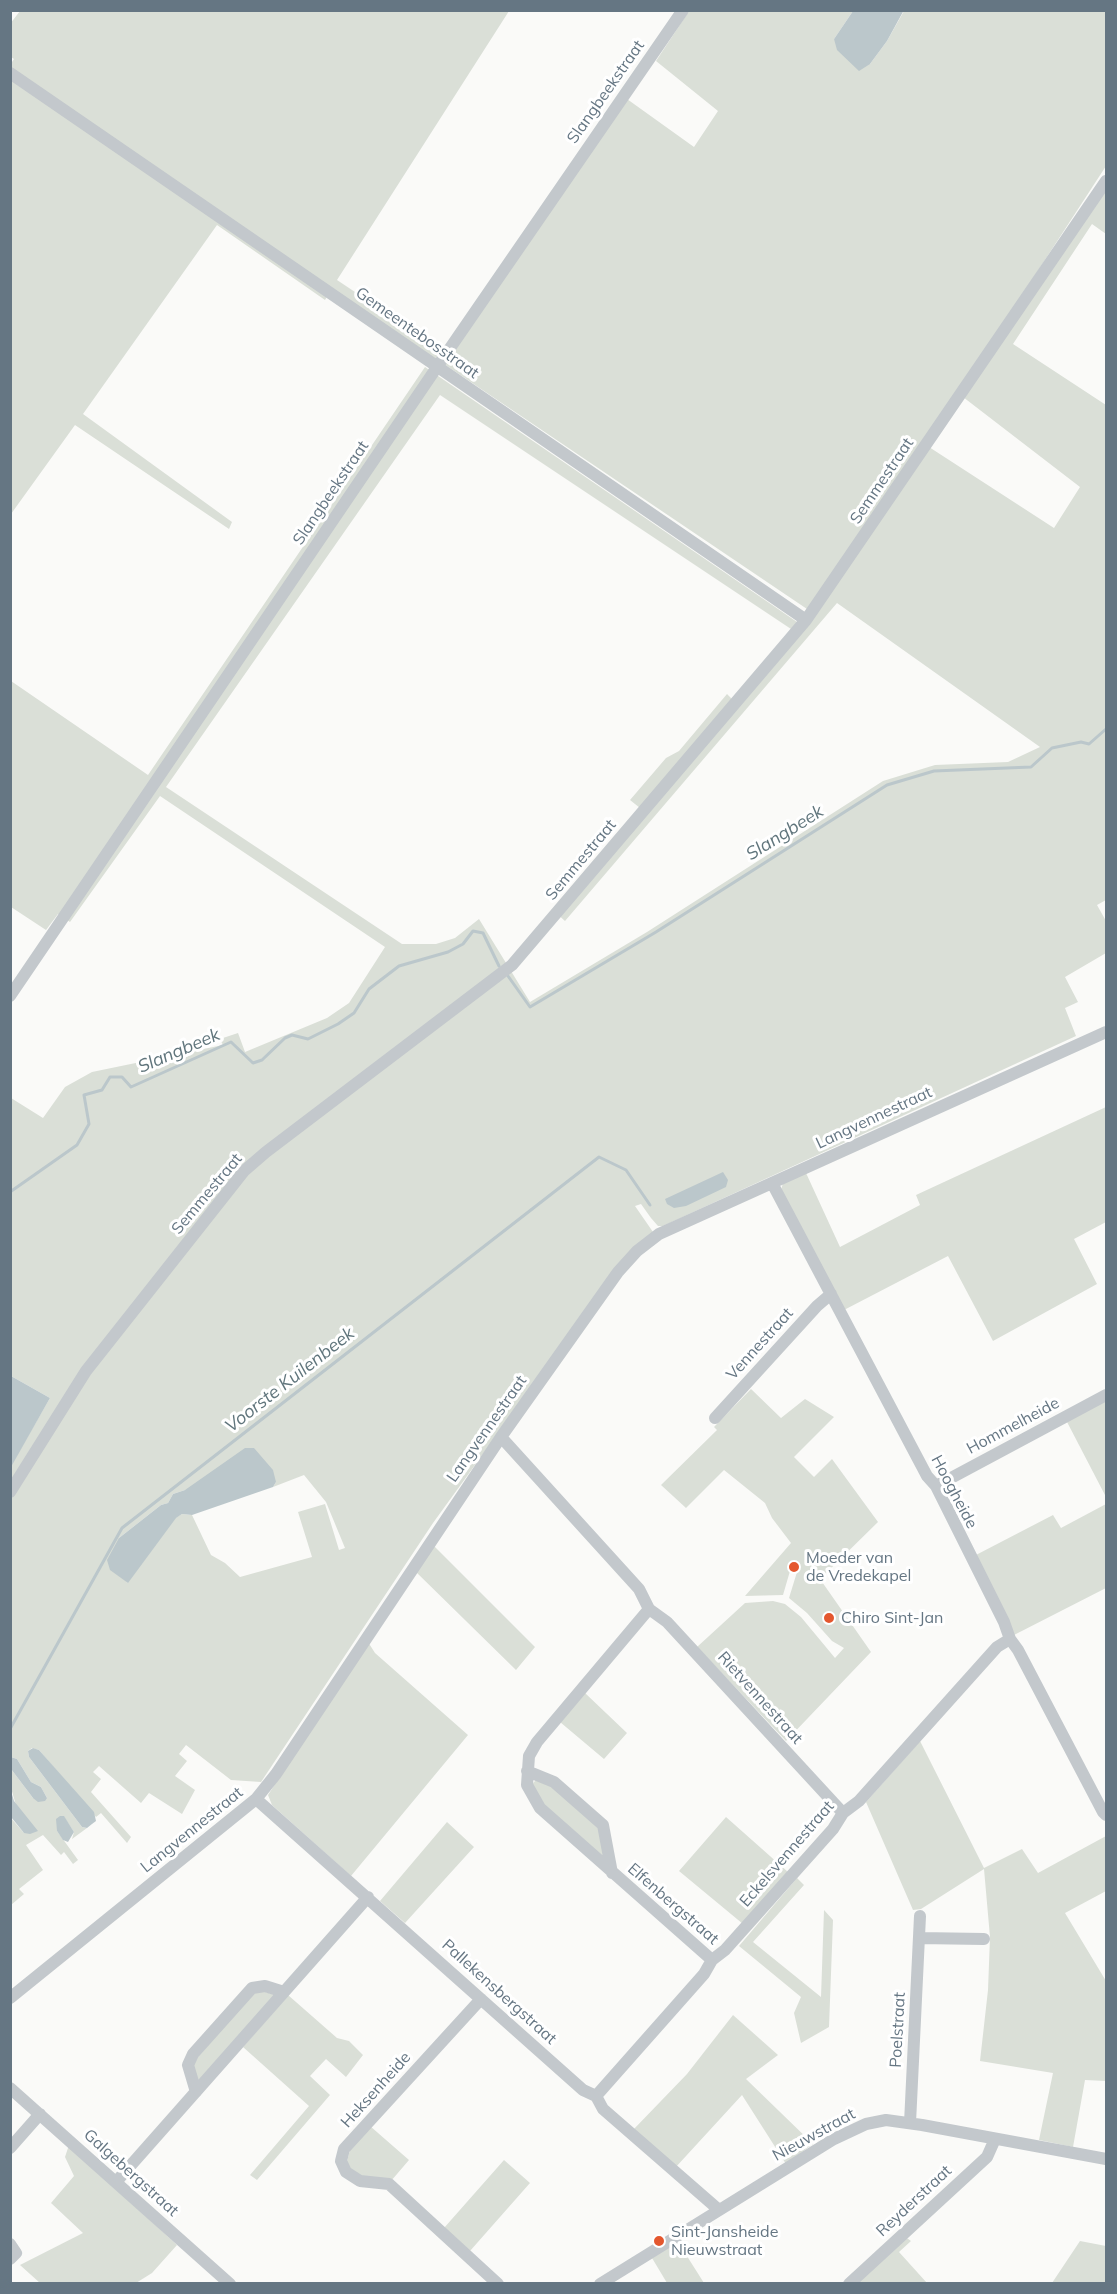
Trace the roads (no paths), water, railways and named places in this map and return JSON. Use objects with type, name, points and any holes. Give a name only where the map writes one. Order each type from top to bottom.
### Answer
[{"type":"street","name":"Slangbeekstraat","points":[[10,996],[437,367],[683,10]]},
{"type":"street","name":"Gemeentebosstraat","points":[[10,73],[806,620]]},
{"type":"street","name":"Semmestraat","points":[[10,1492],[86,1371],[244,1171],[512,965],[806,620],[1107,181]]},
{"type":"street","name":"Langvennestraat","points":[[10,1998],[256,1799],[276,1774],[501,1437],[618,1272],[638,1251],[659,1234],[1107,1032]]},
{"type":"street","name":"Hoogheide","points":[[772,1183],[927,1476],[936,1486],[1010,1638],[1103,1812],[1107,1815]]},
{"type":"street","name":"Vennestraat","points":[[715,1419],[831,1293]]},
{"type":"street","name":"Hommelheide","points":[[936,1486],[1107,1395]]},
{"type":"street","name":"Rietvennestraat","points":[[501,1437],[639,1589],[649,1609],[667,1622],[843,1813]]},
{"type":"street","points":[[527,1771],[529,1756],[537,1742],[649,1609]]},
{"type":"street","name":"Eckelsvennestraat","points":[[596,2096],[704,1974],[711,1960],[725,1950],[833,1829],[843,1813],[859,1801],[997,1647],[1010,1638]]},
{"type":"street","name":"Elfenbergstraat","points":[[612,1873],[603,1825],[554,1782],[527,1771],[527,1785],[540,1808],[612,1873],[711,1960]]},
{"type":"street","name":"Pallekensbergstraat","points":[[256,1799],[584,2090],[596,2096],[603,2109],[719,2210]]},
{"type":"street","points":[[116,2182],[368,1896]]},
{"type":"street","name":"Poelstraat","points":[[910,2123],[920,1916]]},
{"type":"street","points":[[919,1938],[984,1939]]},
{"type":"street","points":[[196,2092],[188,2065],[193,2054],[252,1988],[264,1986],[284,1992]]},
{"type":"street","name":"Heksenheide","points":[[481,1999],[344,2149],[341,2161],[345,2172],[360,2181],[389,2184],[498,2283]]},
{"type":"street","name":"Galgebergstraat","points":[[10,2088],[230,2283]]},
{"type":"street","points":[[10,2148],[40,2114]]},
{"type":"street","name":"Nieuwstraat","points":[[600,2283],[850,2130],[866,2124],[886,2120],[910,2123],[1107,2159]]},
{"type":"street","name":"Reyderstraat","points":[[849,2283],[987,2157],[995,2139]]},
{"type":"street","points":[[10,2244],[16,2250],[10,2259]]},
{"type":"waterway","name":"Slangbeek","points":[[508,976],[530,1007],[656,932],[887,785],[934,771],[1031,767],[1052,748],[1081,742],[1089,744],[1106,729]]},
{"type":"waterway","name":"Slangbeek","points":[[10,1192],[77,1145],[89,1124],[84,1095],[102,1090],[110,1077],[122,1077],[131,1087],[231,1042],[253,1063],[262,1060],[285,1038],[292,1035],[308,1039],[338,1024],[354,1013],[369,989],[399,966],[448,952],[463,944],[473,931],[483,933],[499,966]]},
{"type":"waterway","name":"Voorste Kuilenbeek","points":[[10,1729],[122,1528],[599,1157],[626,1170],[650,1205]]},
{"type":"place","name":"Moeder van de Vredekapel","points":[[794,1567]]},
{"type":"place","name":"Chiro Sint-Jan","points":[[829,1618]]},
{"type":"place","name":"Sint-Jansheide Nieuwstraat","points":[[659,2241]]}]
